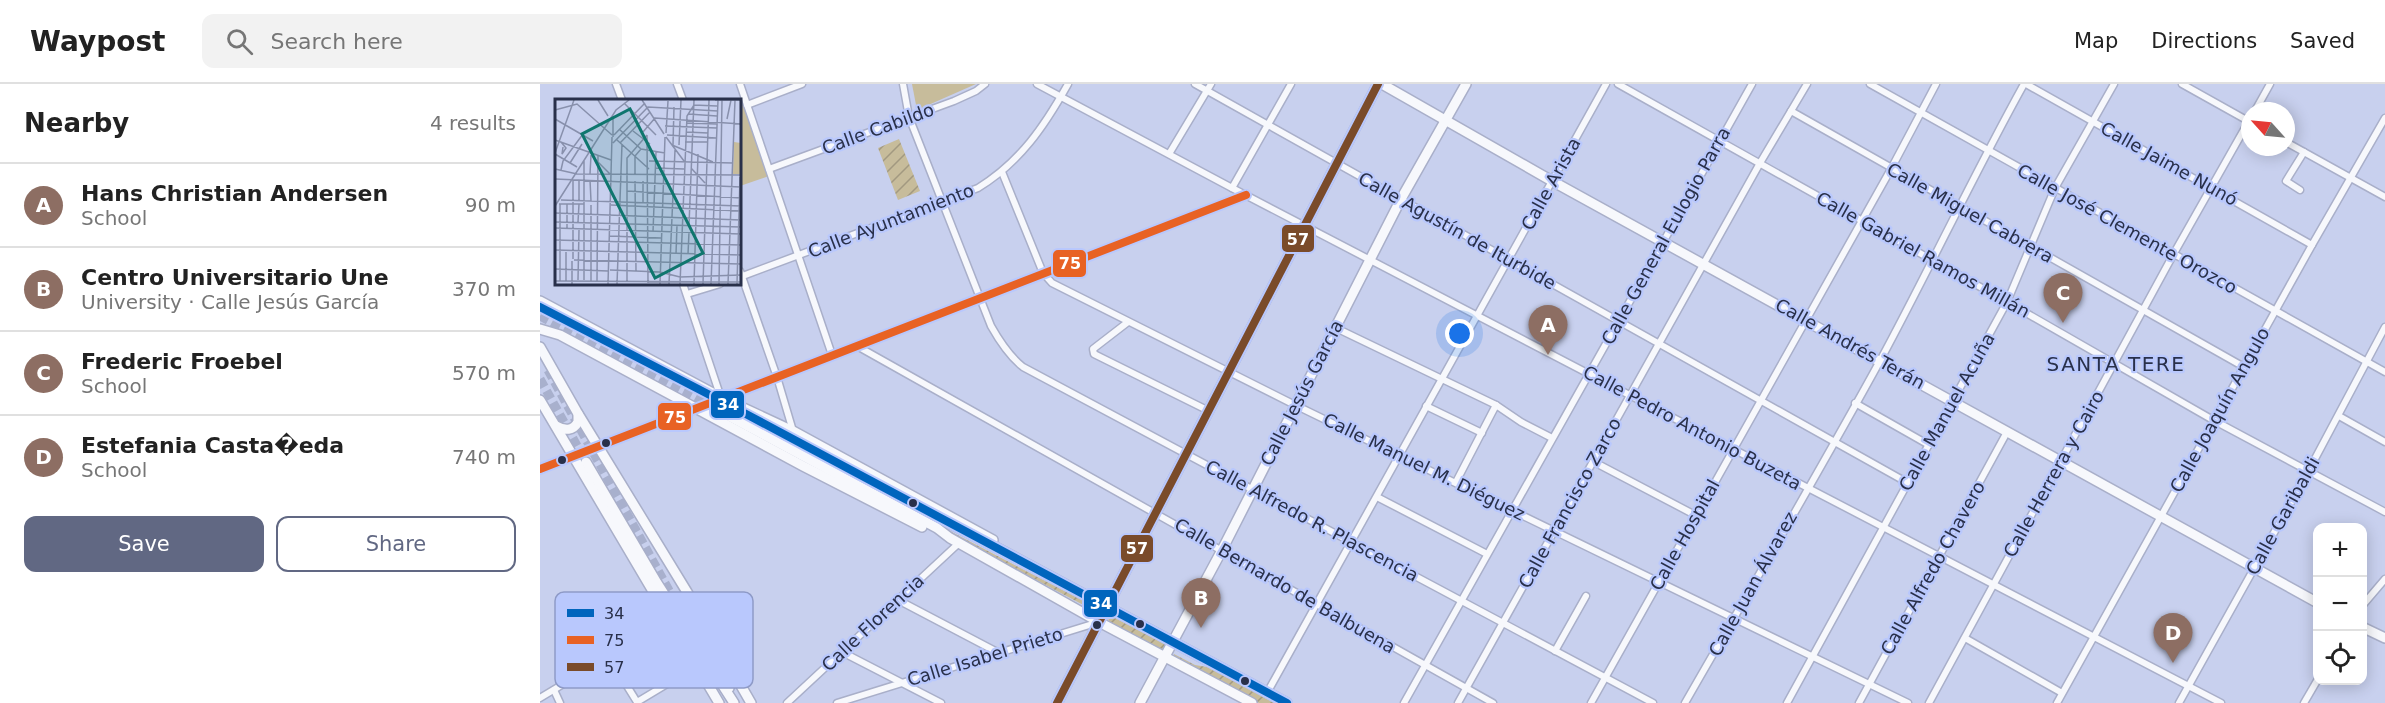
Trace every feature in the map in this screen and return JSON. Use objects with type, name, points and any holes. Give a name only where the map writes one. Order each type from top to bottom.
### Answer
[{"type":"main road","name":"Calle Andrés Terán","points":[[1380,84],[2313,600]]},
{"type":"main road","points":[[1057,703],[1380,84]]},
{"type":"main road","name":"Calle Jesús García","points":[[1140,703],[1222,550],[1401,199],[1466,84]]},
{"type":"main road","points":[[540,300],[996,542],[1003,550],[1107,608],[1287,703]]},
{"type":"main road","points":[[540,329],[560,336],[882,508],[954,540],[1099,622],[1252,703]]},
{"type":"main road","points":[[540,347],[687,592]]},
{"type":"main road","points":[[540,400],[653,592]]},
{"type":"main road","points":[[556,426],[565,430],[574,427],[578,418],[577,412]]},
{"type":"main road","points":[[727,415],[937,528],[954,540]]},
{"type":"main road","points":[[585,462],[663,592]]},
{"type":"main road","points":[[2367,629],[2385,638]]},
{"type":"main road","points":[[710,688],[719,703]]},
{"type":"main road","points":[[725,688],[733,701]]},
{"type":"main road","points":[[743,688],[751,703]]},
{"type":"street","points":[[616,84],[622,99]]},
{"type":"street","points":[[677,84],[682,99]]},
{"type":"street","points":[[740,84],[832,355]]},
{"type":"street","points":[[744,101],[802,84]]},
{"type":"street","name":"Calle Alfredo R. Plascencia","points":[[903,84],[909,117],[991,326],[1002,345],[1023,368],[1187,453],[1252,490],[1653,703]]},
{"type":"street","name":"Calle Cabildo","points":[[769,169],[965,96],[985,84]]},
{"type":"street","name":"Calle Pedro Antonio Buzeta","points":[[1037,84],[1370,261],[2221,703]]},
{"type":"street","name":"Calle Ayuntamiento","points":[[741,275],[944,203],[978,188],[1002,172],[1032,142],[1068,84]]},
{"type":"street","name":"Calle Agustín de Iturbide","points":[[1195,84],[1908,483]]},
{"type":"street","points":[[1169,154],[1211,84]]},
{"type":"street","points":[[1232,188],[1291,84]]},
{"type":"street","name":"Calle Arista","points":[[1268,693],[1606,84]]},
{"type":"street","name":"Calle Gabriel Ramos Millán","points":[[1618,84],[2213,420],[2385,512]]},
{"type":"street","name":"Calle General Eulogio Parra","points":[[1404,703],[1752,84]]},
{"type":"street","name":"Calle Francisco Zarco","points":[[1458,703],[1760,163],[1807,84]]},
{"type":"street","name":"Calle José Clemente Orozco","points":[[1870,84],[2385,372]]},
{"type":"street","name":"Calle Hospital","points":[[1591,703],[1807,320],[1936,84]]},
{"type":"street","name":"Calle Jaime Nunó","points":[[2025,84],[2312,245]]},
{"type":"street","name":"Calle Juan Álvarez","points":[[1685,703],[1880,361],[1988,150],[2025,84]]},
{"type":"street","name":"Calle Manuel Acuña","points":[[1787,703],[2007,302],[2055,189],[2114,84]]},
{"type":"street","points":[[2182,84],[2241,116]]},
{"type":"street","points":[[2260,102],[2270,84]]},
{"type":"street","name":"Calle Miguel Cabrera","points":[[1791,111],[2244,367]]},
{"type":"street","name":"Calle Joaquín Angulo","points":[[2057,703],[2213,420],[2385,118]]},
{"type":"street","name":"Calle Herrera y Cairo","points":[[1929,703],[2173,255],[2241,136]]},
{"type":"street","points":[[2295,147],[2385,196]]},
{"type":"street","points":[[2300,190],[2286,181],[2304,152]]},
{"type":"street","points":[[1002,172],[1043,273]]},
{"type":"street","points":[[540,469],[1246,195]]},
{"type":"street","name":"Calle Manuel M. Diéguez","points":[[1043,273],[1052,283],[1128,322],[1908,703]]},
{"type":"street","points":[[741,278],[777,377],[791,435]]},
{"type":"street","points":[[683,285],[722,398]]},
{"type":"street","points":[[687,294],[717,285]]},
{"type":"street","points":[[1128,322],[1093,349],[1094,354],[1209,411]]},
{"type":"street","name":"Calle Garibaldi","points":[[2179,703],[2339,416],[2385,327]]},
{"type":"street","points":[[1336,328],[1496,405],[1521,422],[1552,438]]},
{"type":"street","name":"Calle Bernardo de Balbuena","points":[[857,346],[1493,703]]},
{"type":"street","points":[[1855,403],[1929,446]]},
{"type":"street","points":[[1456,482],[1496,405]]},
{"type":"street","points":[[1426,406],[1482,433]]},
{"type":"street","points":[[2339,416],[2385,442]]},
{"type":"street","name":"Calle Alfredo Chavero","points":[[1859,703],[2007,432]]},
{"type":"street","points":[[1594,462],[1697,516]]},
{"type":"street","points":[[1377,497],[1487,554]]},
{"type":"street","name":"Calle Florencia","points":[[787,703],[898,600],[954,540]]},
{"type":"street","points":[[2367,600],[2385,579]]},
{"type":"street","points":[[1555,651],[1586,596]]},
{"type":"street","points":[[898,600],[999,653]]},
{"type":"street","name":"Calle Isabel Prieto","points":[[837,703],[1099,622]]},
{"type":"street","points":[[1965,638],[2062,693]]},
{"type":"street","points":[[842,652],[941,703]]},
{"type":"street","points":[[2304,703],[2314,685]]},
{"type":"street","points":[[540,698],[557,688]]},
{"type":"street","points":[[628,688],[637,702],[647,700],[665,688]]},
{"type":"street","points":[[554,690],[560,703]]},
{"type":"shaded area","points":[[912,84],[976,84],[917,110]]},
{"type":"shaded area","points":[[743,97],[769,176],[741,186],[741,99],[737,99]]},
{"type":"shaded area","points":[[899,139],[920,191],[898,200],[878,148]]},
{"type":"shaded area","points":[[946,529],[1091,607],[1089,608],[944,531]]},
{"type":"shaded area","points":[[1113,617],[1165,644],[1165,648],[1162,650],[1110,623],[1108,618]]},
{"type":"shaded area","points":[[1174,654],[1195,665],[1207,667],[1274,703],[1259,703],[1174,657]]},
{"type":"tunnel","points":[[540,307],[649,364]]},
{"type":"tunnel","points":[[540,316],[727,415]]},
{"type":"tunnel","points":[[548,370],[670,592]]},
{"type":"tunnel","points":[[540,379],[586,462]]},
{"type":"tunnel","points":[[731,406],[789,439]]},
{"type":"transit line","name":"57","points":[[1057,703],[1378,84]]},
{"type":"transit line","name":"75","points":[[540,469],[1246,195]]},
{"type":"transit line","name":"34","points":[[540,307],[731,406],[1287,703]]},
{"type":"place","name":"Frederic Froebel","points":[[2063,323]]},
{"type":"place","name":"Hans Christian Andersen","points":[[1548,355]]},
{"type":"place","name":"Centro Universitario Une","points":[[1201,628]]},
{"type":"place","name":"Estefania Casta�eda","points":[[2173,663]]},
{"type":"district","name":"SANTA TERE","points":[[2116,364]]}]
